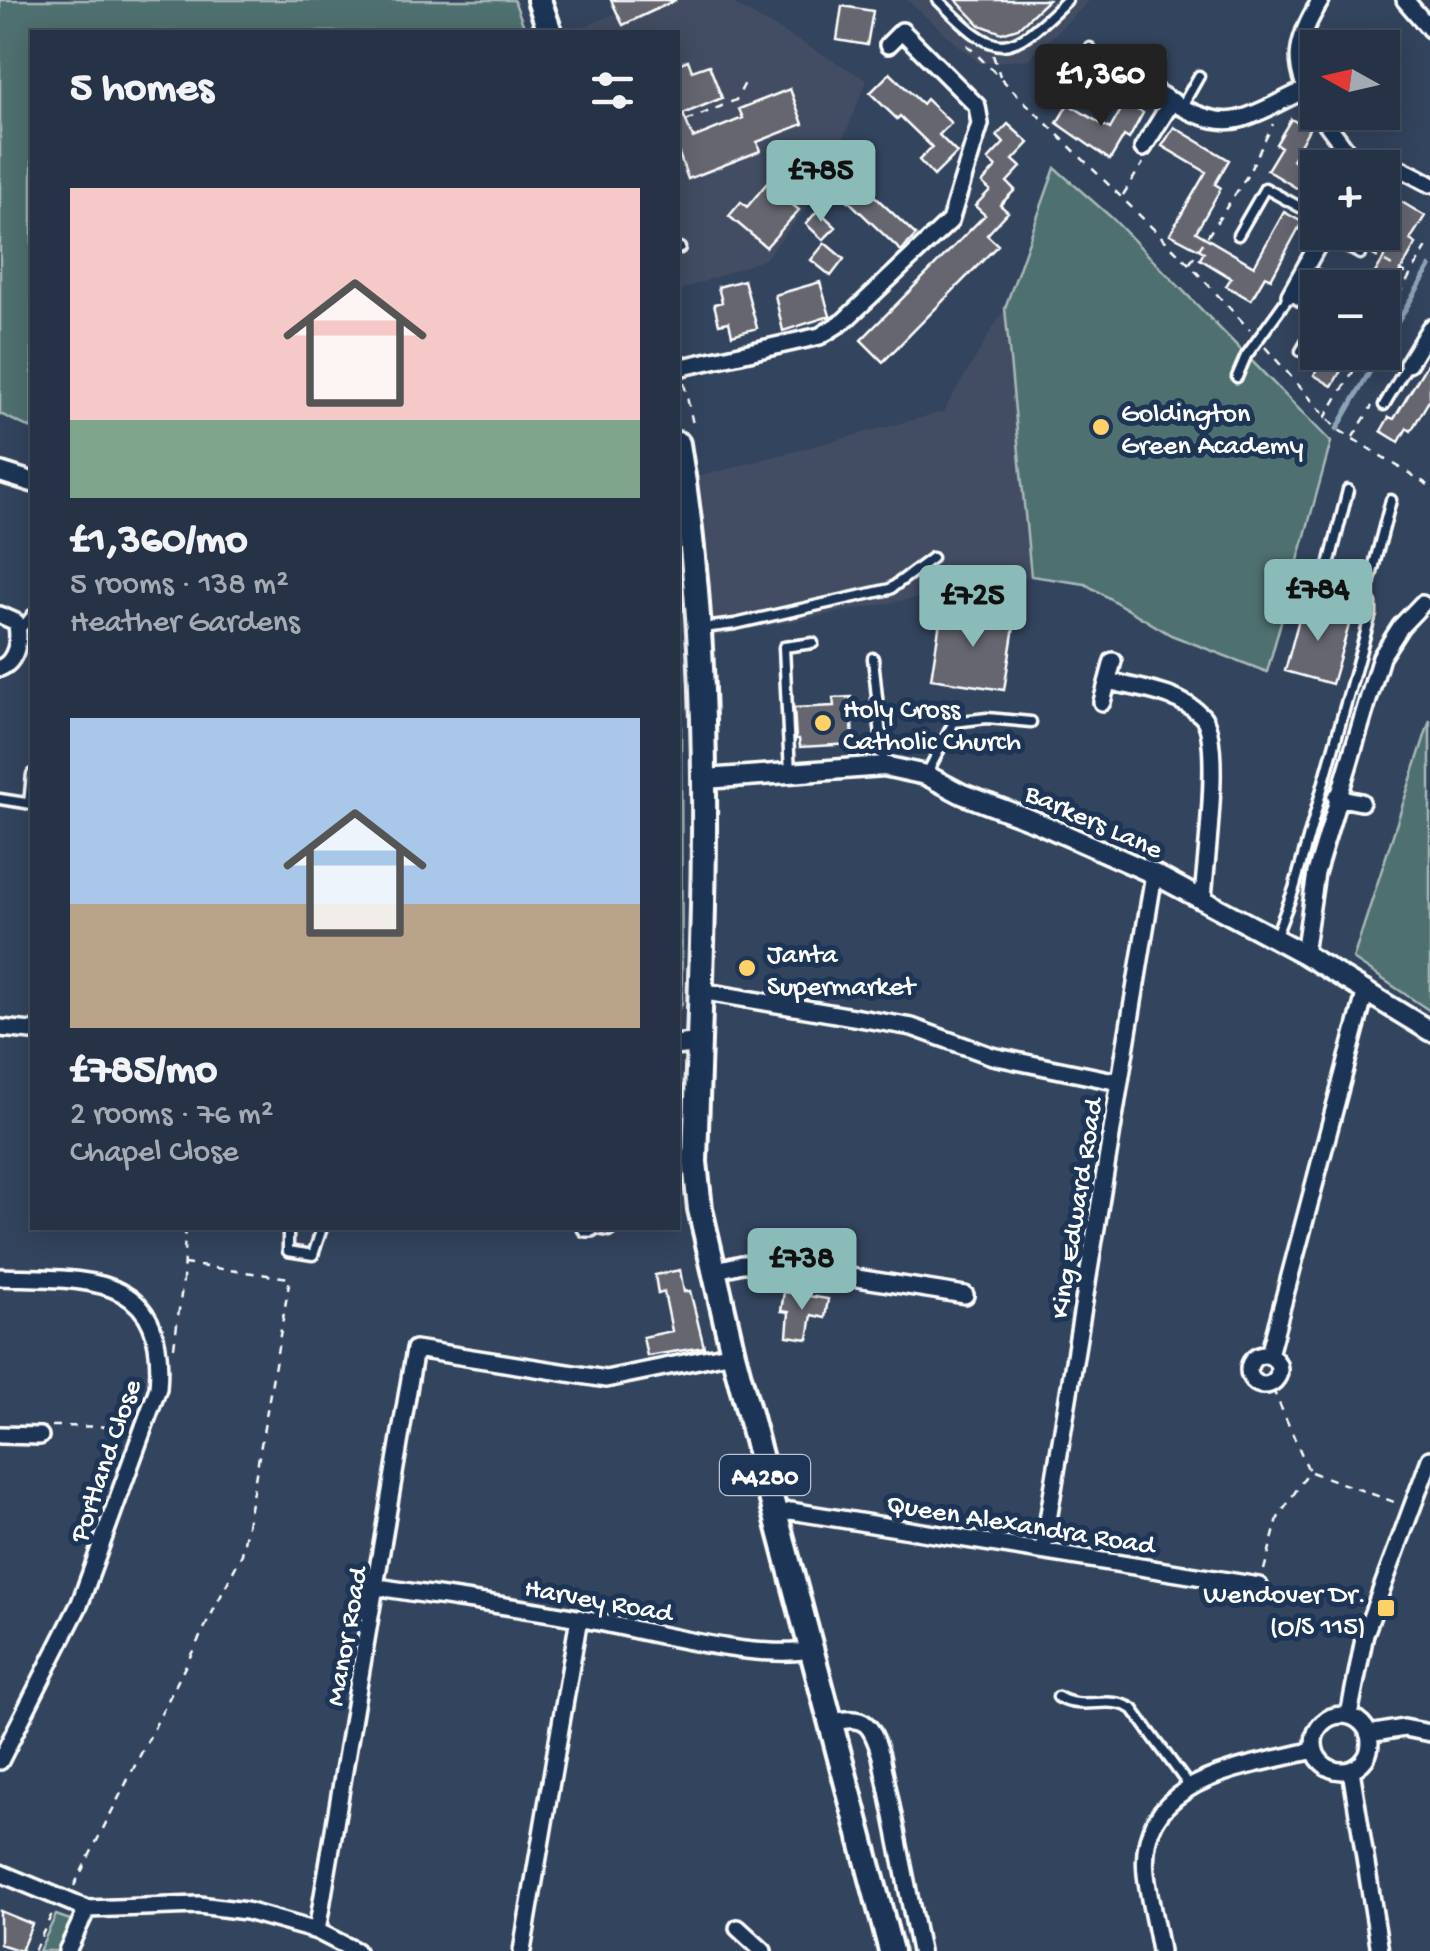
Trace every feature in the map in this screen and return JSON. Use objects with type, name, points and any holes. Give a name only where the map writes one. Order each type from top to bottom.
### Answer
[{"type":"main road","points":[[539,0],[549,30]]},
{"type":"main road","name":"A4280","points":[[687,443],[706,779],[700,991],[688,1044],[700,1209],[733,1353],[891,1951]]},
{"type":"street","points":[[1305,30],[1321,0]]},
{"type":"street","points":[[1404,0],[1430,30]]},
{"type":"street","points":[[680,368],[820,336],[844,321],[950,221],[980,124],[977,106],[902,31],[888,45]]},
{"type":"street","points":[[1142,84],[1208,119],[1222,121],[1240,119],[1300,92]]},
{"type":"street","points":[[1143,148],[1177,104]]},
{"type":"street","points":[[1400,167],[1430,184]]},
{"type":"street","points":[[1290,295],[1315,250]]},
{"type":"street","points":[[1408,364],[1425,348],[1430,328]]},
{"type":"street","points":[[0,472],[30,481]]},
{"type":"street","points":[[1304,954],[1316,874],[1381,656],[1400,626],[1422,604]]},
{"type":"street","points":[[0,616],[16,622],[18,631],[13,658],[0,668]]},
{"type":"street","points":[[1102,702],[1113,661]]},
{"type":"street","points":[[1108,680],[1180,700],[1205,718],[1214,748],[1203,899]]},
{"type":"street","name":"Barkers Lane","points":[[706,779],[884,766],[926,775],[1154,874],[1304,954],[1430,1031]]},
{"type":"street","points":[[1336,797],[1362,802]]},
{"type":"street","name":"King Edward Road","points":[[1043,1551],[1154,874]]},
{"type":"street","points":[[1271,1385],[1279,1375],[1278,1363],[1268,1355],[1366,990]]},
{"type":"street","points":[[700,991],[912,1027],[992,1056],[1120,1082]]},
{"type":"street","points":[[0,1028],[30,1031]]},
{"type":"street","points":[[714,1272],[742,1264],[768,1264],[965,1295]]},
{"type":"street","name":"Portland Close","points":[[0,1277],[87,1280],[120,1289],[149,1318],[161,1355],[158,1388],[80,1603],[0,1761]]},
{"type":"street","name":"Manor Road","points":[[318,1932],[416,1349],[606,1379],[733,1353]]},
{"type":"street","points":[[0,1435],[40,1436]]},
{"type":"street","points":[[1349,1716],[1365,1634],[1430,1459]]},
{"type":"street","name":"Queen Alexandra Road","points":[[775,1515],[790,1512],[1259,1586]]},
{"type":"street","name":"Harvey Road","points":[[378,1587],[579,1618],[725,1646],[792,1654],[811,1650]]},
{"type":"street","points":[[522,1951],[579,1618]]},
{"type":"street","points":[[1349,1716],[1363,1724],[1369,1734],[1369,1749],[1363,1762],[1352,1770],[1338,1771],[1322,1764],[1314,1750],[1316,1731],[1330,1717],[1349,1716]]},
{"type":"street","points":[[832,1723],[846,1719],[864,1722],[873,1732],[920,1951]]},
{"type":"street","points":[[1369,1734],[1404,1728],[1430,1733]]},
{"type":"street","points":[[1160,1951],[1146,1872],[1148,1844],[1167,1805],[1189,1786],[1210,1777],[1314,1750]]},
{"type":"street","points":[[1352,1770],[1354,1805],[1380,1951]]},
{"type":"street","points":[[0,1873],[87,1909],[200,1905],[275,1917],[356,1951]]},
{"type":"street","points":[[67,1951],[87,1909]]},
{"type":"street","points":[[738,1928],[763,1951]]},
{"type":"lane","points":[[938,0],[968,30],[990,44],[1028,38],[1068,0]]},
{"type":"lane","points":[[1090,48],[1085,58],[1126,80],[1142,84],[1159,57]]},
{"type":"lane","points":[[1177,104],[1199,76]]},
{"type":"lane","points":[[1238,235],[1264,188],[1300,207]]},
{"type":"lane","points":[[1353,250],[1360,254]]},
{"type":"lane","points":[[1237,377],[1246,356],[1290,295],[1300,301]]},
{"type":"lane","points":[[1384,405],[1408,364]]},
{"type":"lane","points":[[1348,490],[1324,585],[1366,596]]},
{"type":"lane","points":[[1275,938],[1294,889],[1371,614],[1366,596],[1392,500]]},
{"type":"lane","points":[[698,628],[735,624],[890,590],[932,558]]},
{"type":"lane","points":[[18,631],[30,617]]},
{"type":"lane","points":[[790,774],[784,647],[813,643]]},
{"type":"lane","points":[[873,658],[884,766]]},
{"type":"lane","points":[[926,775],[954,722],[987,718],[1031,722]]},
{"type":"lane","points":[[0,799],[30,804]]},
{"type":"lane","points":[[288,1230],[288,1252],[313,1256],[321,1230]]},
{"type":"lane","points":[[603,1230],[610,1231]]},
{"type":"lane","points":[[1058,1697],[1076,1706],[1112,1702],[1133,1709],[1189,1786]]},
{"type":"path","points":[[961,39],[1189,264],[1336,429],[1430,486]]},
{"type":"path","points":[[990,44],[1000,78]]},
{"type":"path","points":[[686,121],[736,100],[746,81]]},
{"type":"path","points":[[1189,264],[1247,176],[1285,98]]},
{"type":"path","points":[[1121,197],[1146,158],[1143,148]]},
{"type":"path","points":[[1400,293],[1430,242]]},
{"type":"path","points":[[1360,254],[1371,253],[1410,276]]},
{"type":"path","points":[[1325,418],[1354,370]]},
{"type":"path","points":[[680,377],[687,443]]},
{"type":"path","points":[[173,1356],[184,1230]]},
{"type":"path","points":[[34,1951],[242,1554],[290,1278],[184,1264]]},
{"type":"path","points":[[1271,1385],[1309,1471],[1412,1508]]},
{"type":"path","points":[[40,1436],[48,1426],[144,1427]]},
{"type":"path","points":[[1259,1586],[1278,1518],[1309,1471]]},
{"type":"shaded area","points":[[645,0],[727,0],[867,80],[825,185],[765,259],[680,290],[680,30],[578,30]]},
{"type":"shaded area","points":[[907,0],[1090,0],[1029,59],[979,63]]},
{"type":"shaded area","name":"Goldington Green Academy","points":[[1055,168],[1112,218],[1331,442],[1267,672],[1171,635],[1085,584],[1031,576],[710,637],[697,477],[943,412],[1005,308]]},
{"type":"green space","points":[[0,0],[514,0],[525,30],[30,30],[30,428],[0,414]]},
{"type":"green space","name":"Goldington Green Academy","points":[[1055,168],[1112,218],[1331,442],[1267,672],[1171,635],[1085,584],[1031,576],[1005,308]]},
{"type":"green space","points":[[680,696],[681,714],[680,1007]]},
{"type":"green space","points":[[1430,720],[1430,1011],[1353,959]]},
{"type":"green space","points":[[56,1915],[70,1920],[72,1926],[62,1951],[39,1951]]},
{"type":"building","points":[[611,0],[676,0],[623,25]]},
{"type":"building","points":[[956,0],[1048,0],[1018,28],[1002,33],[980,25]]},
{"type":"building","points":[[842,6],[873,11],[867,45],[837,40]]},
{"type":"building","points":[[688,60],[692,71],[709,65],[722,98],[683,114],[693,138],[743,118],[739,109],[790,89],[803,124],[757,142],[760,151],[688,179],[680,157],[680,63]]},
{"type":"building","points":[[890,73],[922,104],[926,99],[951,123],[939,135],[957,153],[934,176],[919,160],[932,147],[870,93]]},
{"type":"building","points":[[1125,103],[1143,113],[1129,139],[1124,136],[1110,160],[1057,123],[1068,104],[1110,129]]},
{"type":"building","points":[[1291,119],[1300,124],[1300,130],[1308,130],[1292,160],[1300,165],[1300,190],[1267,170],[1281,147],[1276,144]]},
{"type":"building","points":[[1008,124],[1029,143],[1013,160],[1021,167],[1007,182],[1015,190],[1000,205],[1008,212],[987,235],[998,245],[883,362],[861,340],[985,215],[975,206],[990,190],[982,183],[996,167],[988,160],[1004,143],[997,136]]},
{"type":"building","points":[[1174,127],[1229,160],[1215,184],[1221,188],[1196,232],[1254,266],[1284,212],[1300,221],[1271,279],[1265,276],[1251,300],[1226,286],[1231,278],[1200,259],[1204,252],[1170,234],[1206,172],[1162,146]]},
{"type":"building","points":[[852,175],[916,235],[901,251],[838,191]]},
{"type":"building","points":[[772,177],[794,196],[789,202],[799,210],[766,247],[729,216],[741,202],[747,207]]},
{"type":"building","points":[[1400,201],[1425,216],[1410,240],[1416,244],[1400,272],[1377,270],[1384,250],[1400,250]]},
{"type":"building","points":[[818,210],[836,227],[823,240],[806,224]]},
{"type":"building","points":[[825,243],[844,259],[831,276],[811,260]]},
{"type":"building","points":[[744,280],[757,328],[732,335],[729,322],[719,324],[714,304],[722,302],[718,287]]},
{"type":"building","points":[[820,282],[830,316],[783,331],[775,295]]},
{"type":"building","points":[[1430,359],[1430,399],[1411,431],[1407,428],[1399,442],[1381,431],[1389,417],[1394,419]]},
{"type":"building","points":[[1317,370],[1341,370],[1332,386],[1314,375]]},
{"type":"building","points":[[1303,604],[1351,618],[1332,684],[1285,671]]},
{"type":"building","points":[[942,609],[1015,620],[1004,690],[931,679]]},
{"type":"building","name":"Holy Cross Catholic Church","points":[[851,697],[853,744],[800,747],[794,708],[834,706],[833,698]]},
{"type":"building","points":[[680,1270],[684,1292],[690,1291],[704,1347],[647,1356],[643,1337],[672,1331],[664,1292],[658,1294],[655,1275]]},
{"type":"building","points":[[784,1292],[828,1299],[825,1318],[812,1315],[808,1339],[787,1336],[789,1312],[781,1311]]},
{"type":"building","points":[[0,1911],[32,1924],[21,1951],[0,1944]]},
{"type":"waterway","points":[[1400,318],[1430,267]]},
{"type":"waterway","points":[[1337,429],[1371,370]]},
{"type":"place","name":"Goldington Green Academy","points":[[1101,427]]},
{"type":"place","name":"Holy Cross Catholic Church","points":[[823,723]]},
{"type":"place","name":"Janta Supermarket","points":[[747,968]]},
{"type":"place","name":"Wendover Dr. (O/S 115)","points":[[1386,1608]]}]
